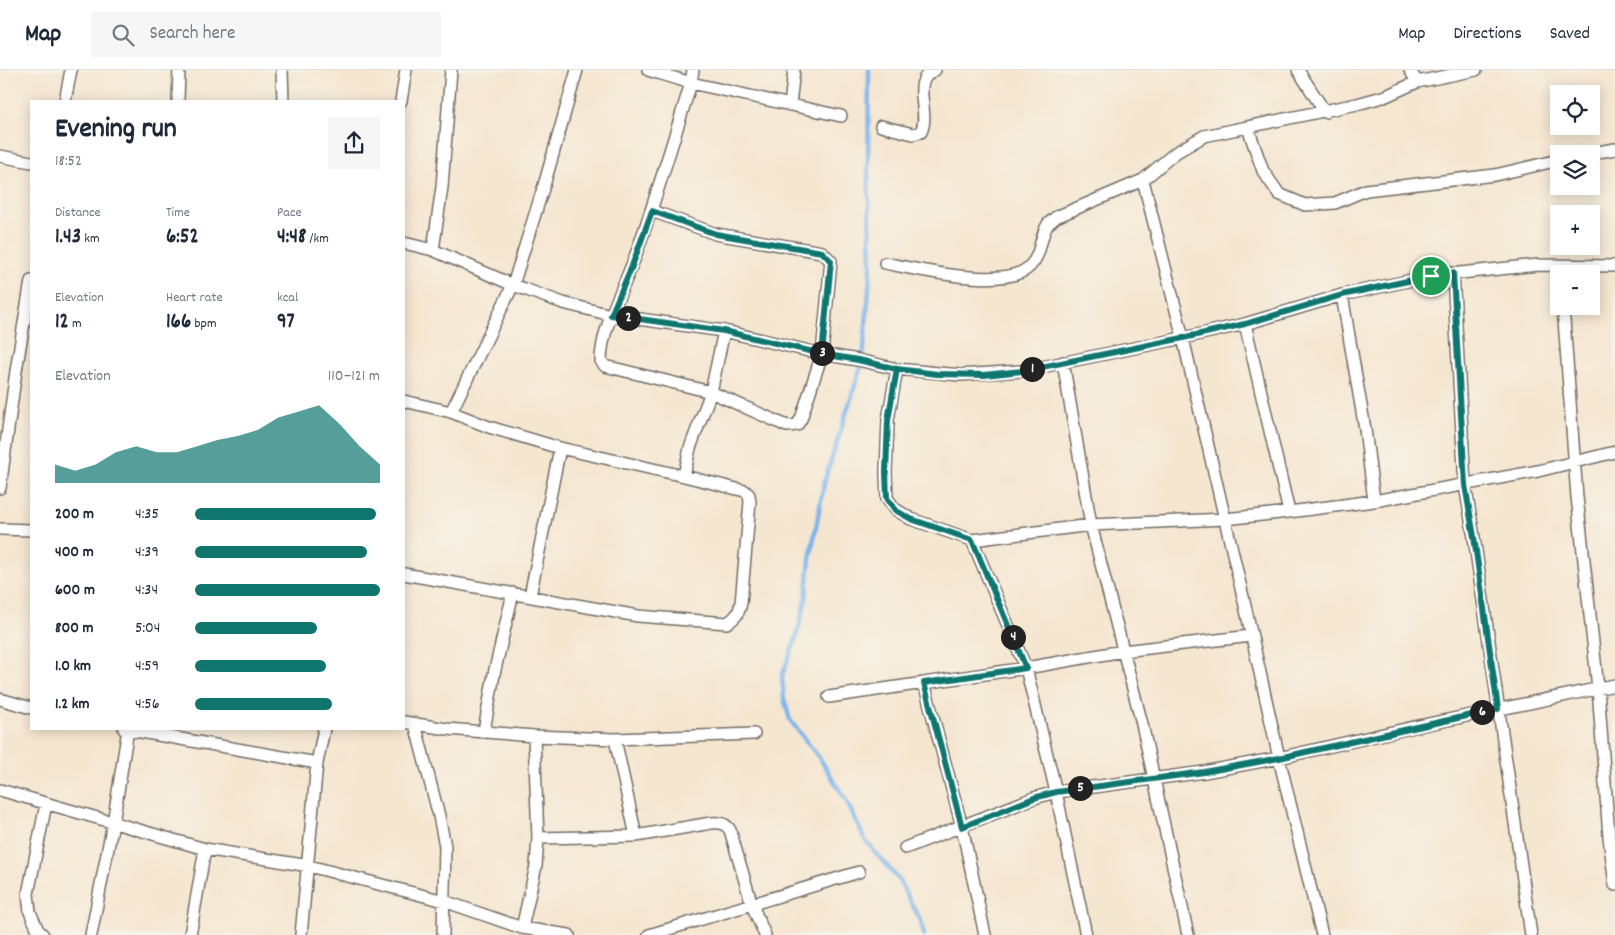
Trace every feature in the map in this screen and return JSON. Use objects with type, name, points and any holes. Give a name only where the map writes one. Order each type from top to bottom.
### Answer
[{"type":"street","points":[[65,100],[71,70]]},
{"type":"street","points":[[178,100],[179,70]]},
{"type":"street","points":[[282,70],[283,100]]},
{"type":"street","points":[[401,100],[406,70]]},
{"type":"street","points":[[433,250],[442,187],[451,70]]},
{"type":"street","points":[[451,412],[513,285],[536,216],[577,70]]},
{"type":"street","points":[[648,70],[691,83],[841,116]]},
{"type":"street","points":[[652,211],[716,234],[822,252],[831,261],[822,354],[801,419],[797,424],[787,426],[712,392],[602,364],[601,361],[601,353],[611,315],[632,266],[652,211],[691,83],[693,70]]},
{"type":"street","points":[[790,105],[794,70]]},
{"type":"street","points":[[881,126],[914,134],[921,132],[924,125],[922,85],[924,78],[929,72],[936,70]]},
{"type":"street","points":[[1298,70],[1325,112]]},
{"type":"street","points":[[1410,70],[1417,82]]},
{"type":"street","points":[[885,263],[944,274],[977,277],[1009,276],[1020,273],[1030,267],[1040,251],[1048,224],[1056,217],[1143,180],[1175,153],[1204,136],[1325,112],[1386,96],[1417,82],[1476,70]]},
{"type":"street","points":[[1248,128],[1263,171],[1279,194],[1305,205],[1335,203],[1366,190],[1495,175],[1550,162]]},
{"type":"street","points":[[1600,152],[1615,149]]},
{"type":"street","points":[[0,156],[30,162]]},
{"type":"street","points":[[1143,180],[1183,338],[1279,758],[1322,935]]},
{"type":"street","points":[[405,243],[433,250],[513,285],[563,303],[611,315],[724,331],[822,354],[897,369],[937,374],[984,375],[1022,371],[1245,324],[1342,295],[1453,273],[1508,267],[1550,269]]},
{"type":"street","points":[[1600,267],[1615,266]]},
{"type":"street","points":[[1453,273],[1465,485],[1531,935]]},
{"type":"street","points":[[0,488],[30,287]]},
{"type":"street","points":[[1342,295],[1365,429],[1374,501]]},
{"type":"street","points":[[1564,315],[1574,463],[1598,688],[1609,837],[1615,885]]},
{"type":"street","points":[[1245,324],[1290,512]]},
{"type":"street","points":[[684,476],[690,448],[712,392],[724,331]]},
{"type":"street","points":[[1063,362],[1091,525],[1142,724],[1188,935]]},
{"type":"street","points":[[897,369],[888,420],[887,498],[895,510],[911,519],[972,540],[1091,525],[1225,519],[1374,501],[1574,463],[1615,452]]},
{"type":"street","points":[[405,401],[451,412],[489,427],[560,448],[745,491],[749,495],[750,502],[740,611],[734,619],[727,622],[638,616],[405,574]]},
{"type":"street","points":[[530,596],[560,448]]},
{"type":"street","points":[[0,529],[30,530]]},
{"type":"street","points":[[972,540],[1026,668],[1056,792],[1086,935]]},
{"type":"street","points":[[484,731],[494,674],[512,593]]},
{"type":"street","points":[[829,697],[1026,668],[1123,651],[1251,636]]},
{"type":"street","points":[[924,683],[962,827],[985,935]]},
{"type":"street","points":[[905,848],[1034,798],[1056,792],[1204,772],[1279,758],[1615,685]]},
{"type":"street","points":[[0,699],[30,708]]},
{"type":"street","points":[[443,935],[445,846],[439,816],[409,723],[448,729],[534,736],[615,739],[754,734]]},
{"type":"street","points":[[91,935],[112,823],[126,730]]},
{"type":"street","points":[[132,730],[317,763]]},
{"type":"street","points":[[301,935],[309,866],[317,763],[324,730]]},
{"type":"street","points":[[522,928],[536,866],[538,838],[534,736]]},
{"type":"street","points":[[615,739],[636,836]]},
{"type":"street","points":[[0,790],[205,849],[309,866],[444,901],[522,928],[569,935]]},
{"type":"street","points":[[43,935],[38,930],[30,912],[28,894],[46,804]]},
{"type":"street","points":[[538,838],[636,836],[719,822],[726,825],[730,830],[752,905],[765,935]]},
{"type":"street","points":[[190,935],[205,849]]},
{"type":"street","points":[[649,935],[859,872]]},
{"type":"waterway","points":[[869,70],[868,167],[871,264],[863,361],[825,479],[810,559],[806,599],[796,638],[782,676],[784,698],[790,720],[820,759],[845,798],[865,840],[898,879],[921,921],[924,935]]},
{"type":"route","points":[[1431,276],[1342,295],[1245,324],[1183,338],[1022,371],[984,375],[937,374],[897,369],[822,354],[724,331],[611,315],[632,266],[652,211],[716,234],[822,252],[831,261],[822,354],[858,360],[897,369],[888,420],[887,498],[895,510],[911,519],[972,540],[1026,668],[924,683],[962,827],[1004,809],[1056,792],[1204,772],[1279,758],[1498,709],[1465,485],[1453,273],[1431,276]]}]
